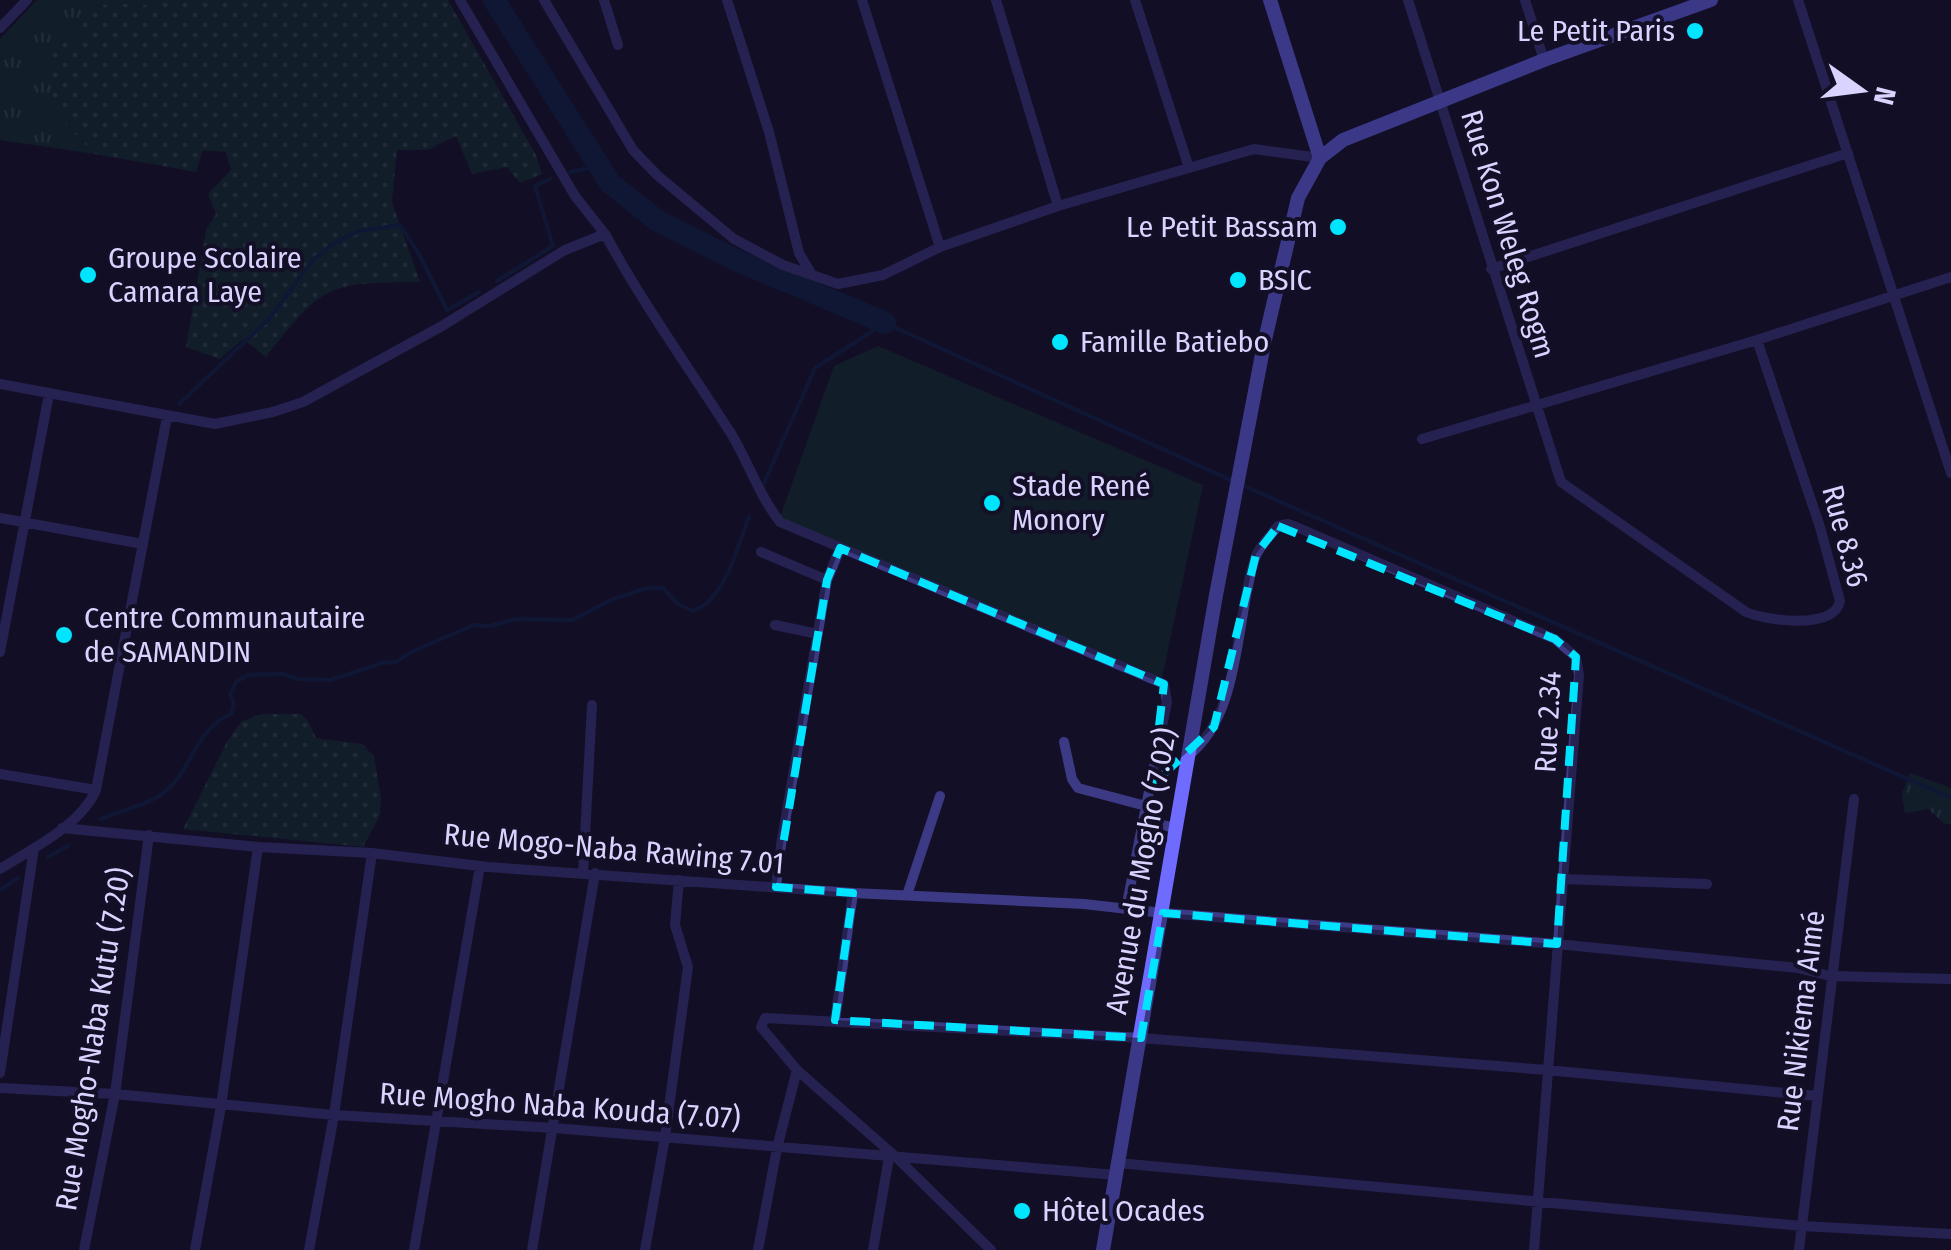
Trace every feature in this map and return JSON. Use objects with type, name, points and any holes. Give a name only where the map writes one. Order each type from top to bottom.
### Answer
[{"type":"main road","points":[[1270,0],[1320,158],[1344,140],[1440,100],[1710,0]]},
{"type":"main road","name":"Avenue du Mogho (7.02)","points":[[1103,1250],[1241,457],[1293,215],[1320,158]]},
{"type":"street","points":[[4,0],[16,12]]},
{"type":"street","points":[[0,28],[27,0]]},
{"type":"street","points":[[460,0],[575,196],[605,234],[638,295],[732,437],[764,502],[780,522],[1164,684],[1167,702],[1126,909]]},
{"type":"street","points":[[544,0],[633,150],[657,175],[734,239],[784,265],[838,284],[882,274],[940,247],[1058,206],[1254,149],[1320,158]]},
{"type":"street","points":[[604,0],[618,45]]},
{"type":"street","points":[[727,0],[769,132],[799,252],[812,274]]},
{"type":"street","points":[[862,0],[940,247]]},
{"type":"street","points":[[996,0],[1058,206]]},
{"type":"street","points":[[1136,0],[1189,168]]},
{"type":"street","name":"Rue Kon Weleg Rogm","points":[[1408,0],[1561,482]]},
{"type":"street","points":[[1526,0],[1544,60]]},
{"type":"street","points":[[1662,0],[1667,16]]},
{"type":"street","points":[[1798,0],[1951,473]]},
{"type":"street","points":[[1491,269],[1848,153]]},
{"type":"street","points":[[0,384],[215,424],[303,402],[442,326],[565,250],[605,234]]},
{"type":"street","points":[[1422,439],[1757,340],[1951,277]]},
{"type":"street","name":"Rue 8.36","points":[[1561,482],[1746,612],[1764,620],[1809,620],[1832,615],[1840,601],[1820,526],[1757,340]]},
{"type":"street","points":[[1,646],[49,394]]},
{"type":"street","points":[[0,869],[62,828],[90,804],[96,790],[167,417]]},
{"type":"street","points":[[0,518],[143,544]]},
{"type":"street","name":"Rue 2.34","points":[[1188,756],[1204,744],[1222,707],[1256,554],[1278,526],[1288,524],[1555,639],[1576,658],[1579,675],[1534,1250]]},
{"type":"street","points":[[776,887],[827,580],[840,548]]},
{"type":"street","points":[[761,552],[827,580]]},
{"type":"street","points":[[775,625],[818,634]]},
{"type":"street","points":[[532,1250],[554,1128],[589,873],[592,705]]},
{"type":"street","points":[[1064,742],[1072,779],[1078,788],[1146,806]]},
{"type":"street","points":[[0,774],[96,790]]},
{"type":"street","points":[[908,895],[940,796]]},
{"type":"street","name":"Rue Nikiema Aimé","points":[[1799,1250],[1854,798]]},
{"type":"street","points":[[1143,822],[1176,828]]},
{"type":"street","name":"Rue Mogo-Naba Rawing 7.01","points":[[62,828],[258,847],[372,853],[480,866],[852,892],[1032,900],[1163,914],[1557,944],[1798,968],[1830,976],[1951,980]]},
{"type":"street","name":"Rue Mogho-Naba Kutu (7.20)","points":[[84,1250],[115,1094],[150,835]]},
{"type":"street","points":[[195,1250],[258,847]]},
{"type":"street","points":[[0,1074],[34,848]]},
{"type":"street","points":[[309,1250],[334,1115],[372,853]]},
{"type":"street","points":[[414,1250],[480,866]]},
{"type":"street","points":[[1562,879],[1707,884]]},
{"type":"street","points":[[645,1250],[688,966],[675,925],[679,880]]},
{"type":"street","points":[[836,1020],[852,892]]},
{"type":"street","points":[[987,1248],[797,1070],[767,1036],[762,1021],[772,1016],[1141,1038],[1818,1096]]},
{"type":"street","points":[[758,1250],[776,1148],[797,1070]]},
{"type":"street","name":"Rue Mogho Naba Kouda (7.07)","points":[[0,1088],[893,1157],[1117,1169],[1802,1226],[1951,1234]]},
{"type":"street","points":[[873,1250],[893,1157]]},
{"type":"highlighted area","points":[[1278,526],[1555,639],[1576,657],[1557,944],[1163,913],[1141,1038],[835,1020],[853,893],[776,887],[827,580],[840,548],[1164,684],[1152,785],[1214,727],[1256,554]]},
{"type":"green space","points":[[37,0],[161,0],[150,6],[94,4],[79,45],[53,38],[68,127],[95,154],[0,140],[0,39]]},
{"type":"green space","points":[[161,0],[448,0],[536,155],[542,174],[520,183],[507,167],[472,174],[456,136],[427,150],[397,150],[392,202],[420,282],[365,284],[330,292],[301,314],[266,357],[243,339],[220,359],[186,347],[206,230],[216,214],[208,194],[231,170],[226,152],[203,150],[196,172],[95,154],[68,127],[55,105],[50,82],[53,37],[79,44],[81,24],[94,4],[150,6]]},
{"type":"green space","name":"Stade René Monory","points":[[878,346],[1203,485],[1162,678],[779,520],[834,366]]},
{"type":"green space","points":[[262,714],[301,714],[316,738],[362,744],[374,756],[380,815],[363,847],[183,829],[227,742],[241,722]]},
{"type":"green space","points":[[1910,773],[1951,788],[1951,825],[1928,809],[1905,813],[1902,795]]},
{"type":"waterway","points":[[494,0],[610,183],[658,221],[734,259],[885,323]]},
{"type":"waterway","points":[[570,172],[599,166]]},
{"type":"waterway","points":[[497,281],[553,246],[535,186],[550,179]]},
{"type":"waterway","points":[[179,404],[270,318],[313,260],[359,231],[400,225],[447,310],[479,292]]},
{"type":"waterway","points":[[764,483],[815,368],[885,323],[1233,481]]},
{"type":"waterway","points":[[1242,485],[1951,798]]},
{"type":"waterway","points":[[101,819],[166,791],[210,728],[231,714],[234,704],[230,695],[236,682],[248,675],[283,674],[298,679],[330,680],[396,662],[474,625],[490,626],[516,619],[572,620],[613,599],[647,588],[663,588],[678,604],[693,611],[704,605],[722,584],[749,517]]},
{"type":"waterway","points":[[48,857],[68,846]]},
{"type":"waterway","points":[[0,890],[18,878]]},
{"type":"place","name":"Le Petit Paris","points":[[1695,31]]},
{"type":"place","name":"Le Petit Bassam","points":[[1338,227]]},
{"type":"place","name":"Groupe Scolaire Camara Laye","points":[[88,275]]},
{"type":"place","name":"BSIC","points":[[1238,280]]},
{"type":"place","name":"Famille Batiebo","points":[[1060,342]]},
{"type":"place","name":"Stade René Monory","points":[[992,503]]},
{"type":"place","name":"Centre Communautaire de SAMANDIN","points":[[64,635]]},
{"type":"place","name":"Hôtel Ocades","points":[[1022,1211]]}]
